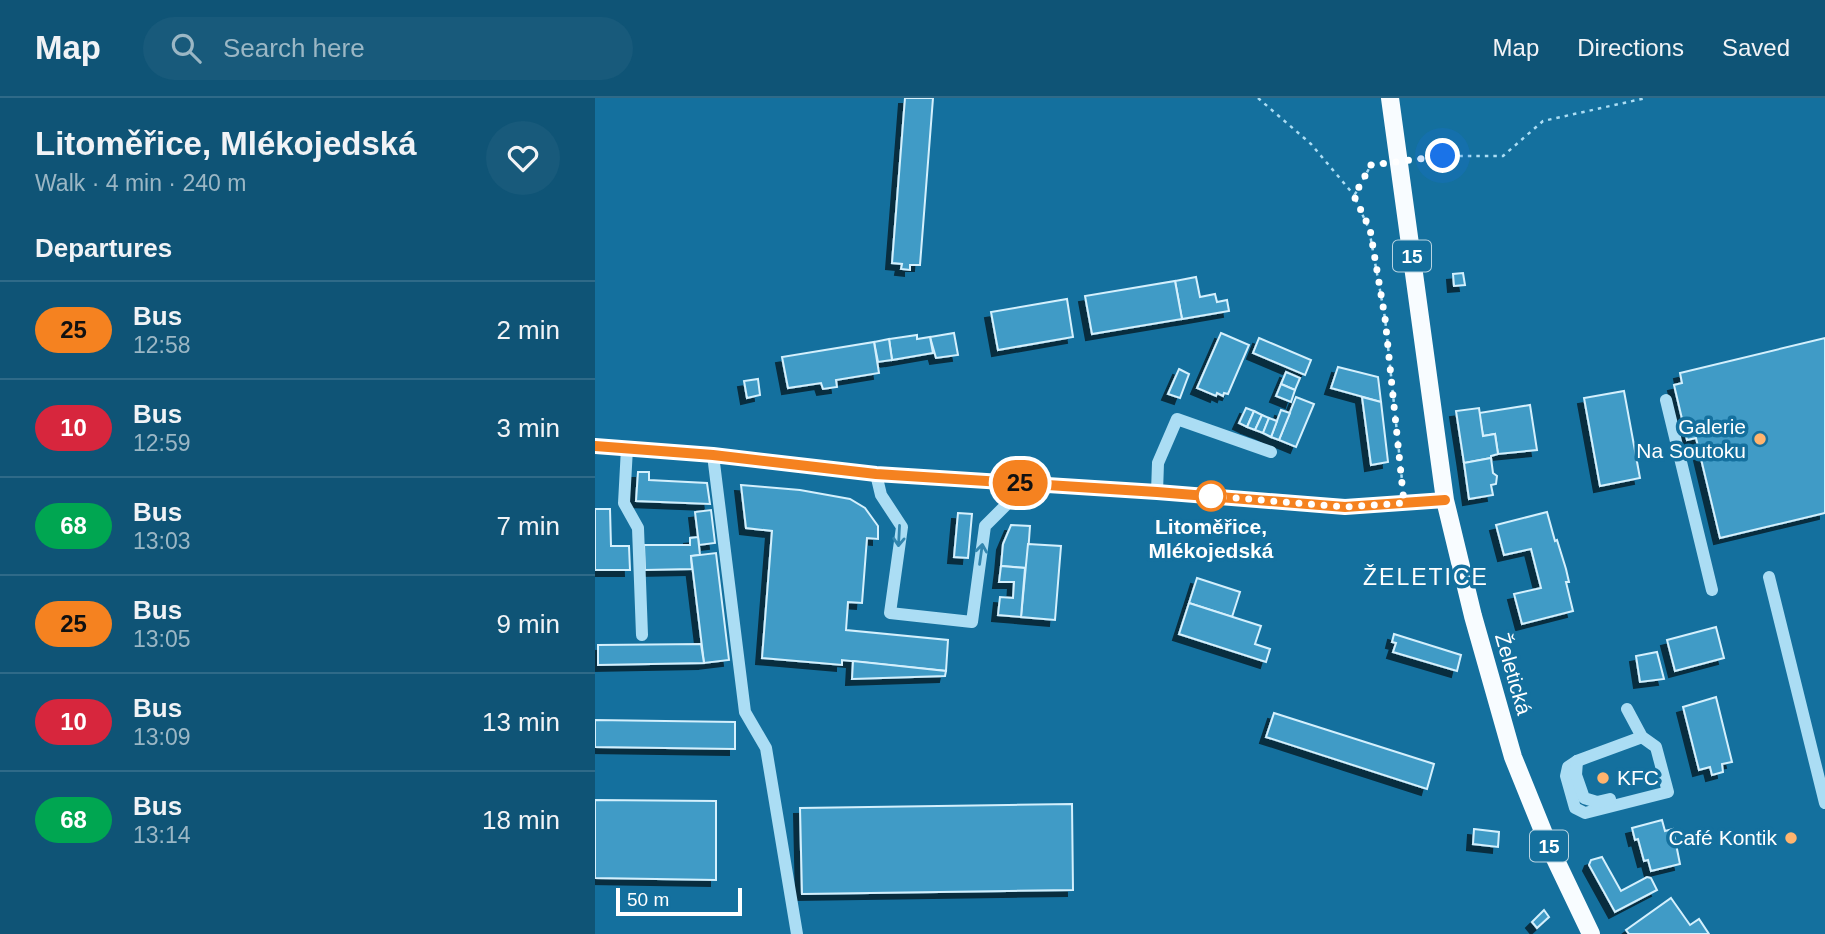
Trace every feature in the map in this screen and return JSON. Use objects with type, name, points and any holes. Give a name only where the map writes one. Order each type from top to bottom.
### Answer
[{"type":"main road","name":"Želetická","points":[[1390,98],[1445,500],[1473,616],[1513,757],[1549,846],[1591,934]]},
{"type":"street","points":[[1666,400],[1711,590]]},
{"type":"street","points":[[1157,492],[1158,463],[1177,419],[1271,452]]},
{"type":"street","points":[[595,446],[713,455],[876,474],[1345,507],[1445,500]]},
{"type":"street","points":[[627,448],[624,503],[638,528],[642,635]]},
{"type":"street","points":[[713,455],[745,712],[766,748],[797,934]]},
{"type":"street","points":[[876,474],[881,495],[902,527],[890,612],[972,622],[985,526],[1009,503],[1017,483]]},
{"type":"street","points":[[1769,576],[1825,803]]},
{"type":"street","points":[[1627,709],[1643,737],[1656,747],[1668,792],[1585,813],[1575,807],[1566,776],[1568,767],[1577,761],[1643,737]]},
{"type":"path","points":[[1258,98],[1311,144],[1354,196],[1370,229],[1385,318],[1404,503]]},
{"type":"path","points":[[1407,160],[1443,156],[1503,156],[1543,121],[1646,98]]},
{"type":"path","points":[[1354,196],[1371,165],[1383,163]]},
{"type":"building","points":[[905,98],[933,98],[920,265],[910,265],[910,270],[901,269],[902,264],[892,263]]},
{"type":"building","points":[[1463,273],[1465,285],[1454,286],[1453,274]]},
{"type":"building","points":[[1196,277],[1200,297],[1215,294],[1217,302],[1227,300],[1229,311],[1182,319],[1175,281]]},
{"type":"building","points":[[1175,281],[1182,319],[1092,334],[1085,296]]},
{"type":"building","points":[[1067,299],[1073,337],[998,350],[991,312]]},
{"type":"building","points":[[954,333],[958,355],[936,358],[930,337]]},
{"type":"building","points":[[1221,333],[1249,345],[1228,394],[1224,393],[1223,396],[1217,393],[1216,396],[1197,388]]},
{"type":"building","points":[[917,335],[917,339],[930,337],[933,353],[892,360],[889,339]]},
{"type":"building","points":[[1259,338],[1311,360],[1305,375],[1253,353]]},
{"type":"building","name":"Galerie Na Soutoku","points":[[1825,338],[1825,513],[1720,538],[1696,438],[1687,440],[1674,385],[1682,383],[1680,373]]},
{"type":"building","points":[[889,339],[892,360],[878,362],[874,342]]},
{"type":"building","points":[[874,342],[879,373],[836,380],[837,387],[823,389],[821,383],[788,388],[782,357]]},
{"type":"building","points":[[1338,367],[1378,377],[1381,402],[1331,388]]},
{"type":"building","points":[[1179,369],[1189,374],[1180,398],[1168,394]]},
{"type":"building","points":[[1286,372],[1300,378],[1295,390],[1281,384]]},
{"type":"building","points":[[758,379],[760,395],[747,398],[744,381]]},
{"type":"building","points":[[1281,384],[1295,390],[1291,402],[1276,396]]},
{"type":"building","points":[[1624,391],[1640,478],[1600,486],[1584,398]]},
{"type":"building","points":[[1296,397],[1314,404],[1296,447],[1279,440]]},
{"type":"building","points":[[1362,397],[1381,402],[1388,462],[1371,465]]},
{"type":"building","points":[[1530,405],[1537,450],[1498,454],[1495,434],[1483,436],[1479,413]]},
{"type":"building","points":[[1246,408],[1254,411],[1247,427],[1239,423]]},
{"type":"building","points":[[1479,408],[1483,436],[1495,434],[1498,454],[1464,463],[1456,411]]},
{"type":"building","points":[[1281,410],[1290,413],[1279,440],[1271,437]]},
{"type":"building","points":[[1254,411],[1262,415],[1255,430],[1247,427]]},
{"type":"building","points":[[1262,415],[1269,418],[1263,433],[1255,430]]},
{"type":"building","points":[[1269,418],[1277,421],[1271,437],[1263,433]]},
{"type":"building","points":[[1491,458],[1493,473],[1497,476],[1496,484],[1491,485],[1493,495],[1469,499],[1464,463]]},
{"type":"building","points":[[638,472],[649,472],[649,480],[707,483],[710,504],[636,501]]},
{"type":"building","points":[[741,485],[800,490],[850,499],[865,508],[878,526],[878,539],[867,538],[862,603],[848,602],[846,630],[948,640],[946,671],[842,660],[842,665],[762,658],[772,531],[746,528]]},
{"type":"building","points":[[595,509],[610,509],[611,546],[629,546],[630,570],[595,570]]},
{"type":"building","points":[[711,510],[715,543],[699,545],[695,512]]},
{"type":"building","points":[[1547,512],[1566,569],[1569,582],[1566,582],[1573,611],[1522,624],[1514,594],[1541,588],[1531,549],[1504,555],[1496,525]]},
{"type":"building","points":[[958,513],[972,514],[968,558],[954,557]]},
{"type":"building","points":[[1011,525],[1030,526],[1027,568],[1001,566],[1003,544]]},
{"type":"building","points":[[698,537],[700,555],[691,556],[692,569],[645,570],[644,545],[690,545],[690,538]]},
{"type":"building","points":[[1028,544],[1061,546],[1055,620],[1021,617]]},
{"type":"building","points":[[716,553],[729,660],[704,663],[691,556]]},
{"type":"building","points":[[1001,566],[1025,568],[1021,617],[998,615],[1000,597],[1013,598],[1014,582],[999,582]]},
{"type":"building","points":[[1197,578],[1240,592],[1232,617],[1189,603]]},
{"type":"building","points":[[1189,603],[1261,626],[1255,644],[1270,649],[1266,662],[1179,634]]},
{"type":"building","points":[[1716,627],[1724,658],[1675,671],[1667,640]]},
{"type":"building","points":[[1394,634],[1461,655],[1457,671],[1393,652],[1396,643],[1392,642]]},
{"type":"building","points":[[701,644],[704,663],[598,665],[598,645]]},
{"type":"building","points":[[1657,652],[1664,679],[1640,682],[1636,656]]},
{"type":"building","points":[[853,661],[946,671],[945,676],[852,679]]},
{"type":"building","points":[[1716,697],[1732,762],[1722,764],[1723,772],[1712,775],[1710,767],[1699,770],[1683,707]]},
{"type":"building","points":[[1274,713],[1434,764],[1427,789],[1266,737]]},
{"type":"building","points":[[595,720],[735,722],[735,749],[595,747]]},
{"type":"building","points":[[595,800],[716,801],[716,880],[595,878]]},
{"type":"building","points":[[1072,804],[1073,890],[802,894],[800,808]]},
{"type":"building","points":[[1662,820],[1665,831],[1673,829],[1680,864],[1651,871],[1648,860],[1644,861],[1632,828]]},
{"type":"building","points":[[1474,829],[1499,832],[1498,847],[1473,844]]},
{"type":"building","points":[[1602,857],[1621,891],[1647,877],[1651,878],[1657,890],[1615,912],[1589,865],[1591,860]]},
{"type":"building","points":[[1671,898],[1690,925],[1699,919],[1709,934],[1629,934],[1626,930]]},
{"type":"building","points":[[1544,910],[1549,917],[1537,928],[1532,922]]},
{"type":"bus line","name":"25","points":[[595,446],[713,455],[876,474],[1345,507],[1445,500]]},
{"type":"place","name":"Galerie Na Soutoku","points":[[1760,439]]},
{"type":"place","name":"Litoměřice, Mlékojedská","points":[[1211,496]]},
{"type":"place","name":"KFC","points":[[1603,778]]},
{"type":"place","name":"Café Kontik","points":[[1791,838]]},
{"type":"district","name":"ŽELETICE","points":[[1426,577]]},
{"type":"route","points":[[1211,496],[1345,507],[1404,503],[1385,318],[1370,229],[1354,196],[1371,165],[1443,156]]}]
